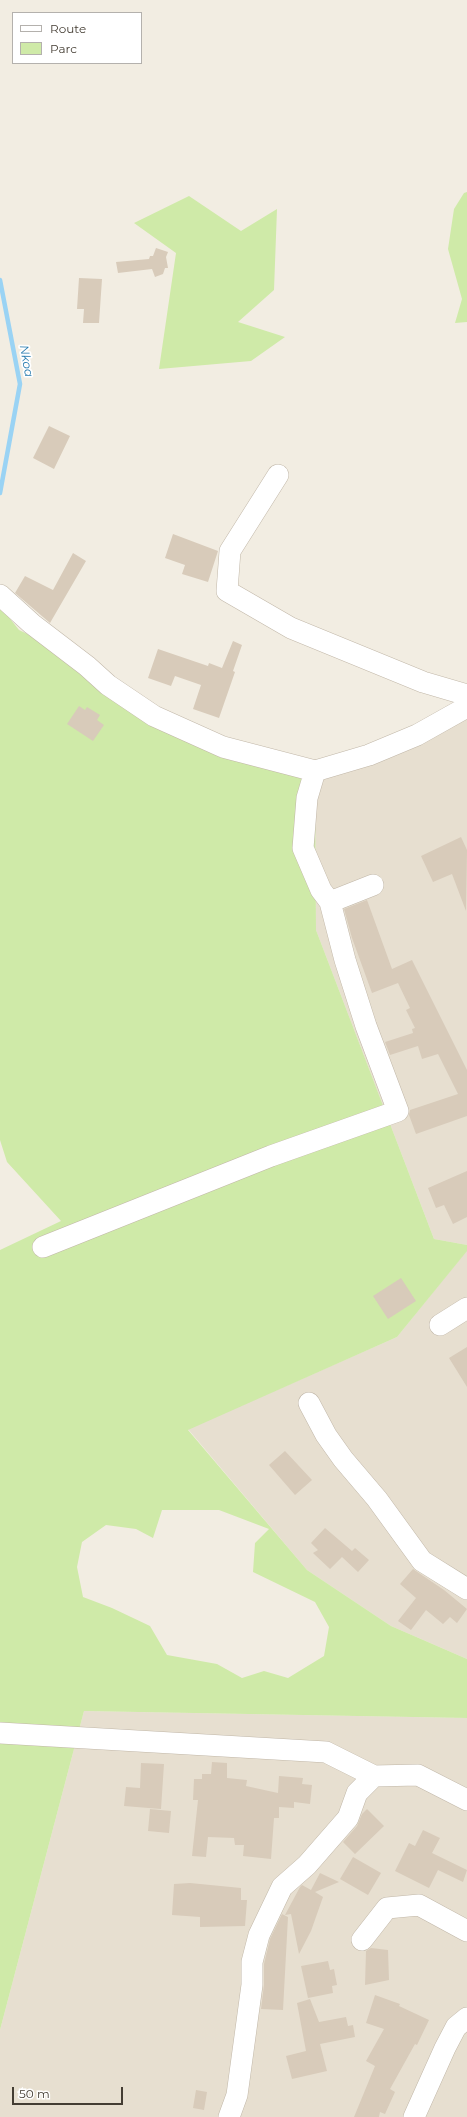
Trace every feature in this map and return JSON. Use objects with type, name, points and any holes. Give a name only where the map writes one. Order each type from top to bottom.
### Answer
[{"type":"street","points":[[278,475],[230,551],[227,592],[291,628],[423,682],[467,695]]},
{"type":"street","points":[[0,595],[32,624],[87,666],[108,685],[154,716],[222,747],[315,771],[369,755],[417,735],[467,707]]},
{"type":"street","points":[[43,1247],[271,1156],[398,1112],[366,1026],[345,960],[330,902],[321,890],[303,848],[306,798],[315,771]]},
{"type":"street","points":[[330,902],[373,885]]},
{"type":"street","points":[[440,1324],[467,1308]]},
{"type":"street","points":[[308,1403],[326,1435],[343,1460],[377,1499],[422,1561],[467,1589]]},
{"type":"street","points":[[0,1733],[326,1752],[374,1776],[418,1775],[467,1800]]},
{"type":"street","points":[[229,2117],[237,2094],[252,1985],[252,1962],[259,1935],[282,1887],[307,1865],[348,1818],[357,1793],[374,1776]]},
{"type":"street","points":[[362,1940],[387,1908],[418,1905],[467,1931]]},
{"type":"street","points":[[414,2117],[456,2027],[467,2018]]},
{"type":"shaded area","points":[[467,700],[467,1245],[434,1239],[316,930],[315,767],[369,752]]},
{"type":"shaded area","points":[[467,1250],[467,1659],[391,1626],[307,1570],[188,1429],[397,1337]]},
{"type":"shaded area","points":[[84,1711],[467,1718],[467,2117],[0,2117],[0,2030]]},
{"type":"green space","points":[[467,192],[467,322],[455,323],[462,299],[448,249],[454,209],[464,193]]},
{"type":"green space","points":[[189,196],[241,231],[277,209],[274,290],[238,322],[285,337],[251,361],[159,369],[176,253],[134,223]]},
{"type":"green space","points":[[0,606],[19,630],[94,666],[154,714],[315,767],[316,930],[434,1239],[467,1245],[467,1251],[397,1337],[188,1430],[307,1570],[391,1626],[467,1659],[467,1718],[84,1711],[0,2030],[0,1250],[61,1221],[7,1162],[0,1140]],"holes":[[[162,1510],[219,1510],[269,1529],[255,1543],[253,1572],[315,1602],[329,1627],[324,1656],[288,1678],[264,1671],[242,1678],[217,1664],[167,1655],[150,1626],[112,1608],[83,1597],[77,1567],[82,1542],[106,1525],[136,1529],[153,1538]]]},
{"type":"building","points":[[156,248],[168,252],[166,257],[168,268],[165,268],[163,274],[155,277],[152,269],[118,273],[116,262],[149,259],[150,256],[153,256]]},
{"type":"building","points":[[79,278],[102,279],[99,323],[83,323],[84,309],[77,309]]},
{"type":"building","points":[[49,426],[70,436],[54,469],[33,458]]},
{"type":"building","points":[[173,534],[218,551],[208,582],[182,574],[185,565],[165,558]]},
{"type":"building","points":[[73,553],[86,561],[50,623],[15,593],[25,576],[53,590]]},
{"type":"building","points":[[233,641],[242,645],[233,671],[235,672],[219,718],[193,709],[201,685],[175,676],[171,686],[148,678],[158,649],[208,666],[209,663],[222,668]]},
{"type":"building","points":[[79,706],[85,710],[87,707],[100,715],[97,720],[104,725],[93,741],[67,724]]},
{"type":"building","points":[[461,837],[467,850],[466,911],[452,874],[433,882],[421,856]]},
{"type":"building","points":[[367,900],[392,969],[412,960],[467,1070],[467,1116],[416,1134],[409,1115],[410,1110],[458,1094],[438,1054],[422,1059],[418,1046],[390,1055],[385,1042],[413,1033],[412,1029],[415,1028],[406,1010],[410,1008],[398,983],[372,993],[352,938],[344,909]]},
{"type":"building","points":[[467,1171],[467,1217],[453,1224],[444,1205],[436,1208],[428,1188]]},
{"type":"building","points":[[401,1278],[416,1301],[388,1319],[373,1296]]},
{"type":"building","points":[[467,1347],[467,1387],[449,1358]]},
{"type":"building","points":[[285,1451],[312,1480],[295,1495],[269,1465]]},
{"type":"building","points":[[325,1528],[352,1551],[355,1548],[369,1560],[358,1572],[342,1557],[330,1569],[313,1553],[318,1550],[311,1543]]},
{"type":"building","points":[[413,1569],[444,1590],[467,1609],[457,1623],[450,1617],[443,1624],[426,1610],[411,1630],[398,1621],[416,1598],[400,1584]]},
{"type":"building","points":[[212,1762],[227,1763],[227,1778],[247,1780],[246,1786],[278,1793],[279,1776],[303,1778],[302,1784],[312,1785],[310,1804],[294,1802],[294,1808],[279,1807],[279,1818],[274,1818],[271,1859],[243,1856],[244,1845],[235,1845],[234,1838],[208,1837],[206,1857],[192,1856],[198,1800],[193,1800],[194,1779],[202,1779],[202,1774],[211,1774]]},
{"type":"building","points":[[141,1763],[164,1764],[161,1809],[124,1806],[126,1787],[140,1788]]},
{"type":"building","points":[[150,1809],[171,1811],[169,1833],[148,1831]]},
{"type":"building","points":[[367,1809],[384,1826],[355,1854],[343,1842],[357,1826],[362,1814]]},
{"type":"building","points":[[423,1830],[440,1838],[432,1853],[467,1870],[463,1882],[438,1870],[429,1888],[395,1871],[409,1843],[415,1846]]},
{"type":"building","points":[[353,1857],[381,1873],[368,1895],[340,1879]]},
{"type":"building","points":[[320,1873],[339,1882],[315,1892],[323,1897],[311,1931],[299,1954],[291,1914],[285,1915],[300,1887],[302,1885],[311,1890]]},
{"type":"building","points":[[190,1883],[241,1888],[241,1900],[247,1900],[245,1926],[200,1927],[200,1917],[172,1915],[174,1884]]},
{"type":"building","points":[[282,1914],[288,1917],[283,2010],[261,2009],[264,1985],[264,1964],[270,1939]]},
{"type":"building","points":[[371,1948],[388,1950],[389,1980],[365,1985],[366,1951]]},
{"type":"building","points":[[328,1961],[330,1970],[334,1969],[337,1985],[332,1986],[333,1993],[308,1998],[301,1966]]},
{"type":"building","points":[[375,1995],[400,2004],[399,2006],[429,2020],[417,2045],[415,2044],[390,2089],[395,2092],[385,2114],[380,2112],[379,2117],[354,2117],[375,2066],[366,2061],[384,2029],[366,2023]]},
{"type":"building","points":[[310,1999],[319,2022],[346,2017],[348,2026],[353,2025],[355,2037],[320,2044],[327,2071],[292,2079],[286,2056],[306,2051],[297,2003]]},
{"type":"building","points":[[196,2090],[207,2092],[204,2110],[193,2108]]},
{"type":"waterway","name":"Nkoa","points":[[0,280],[20,384],[0,493]]}]
